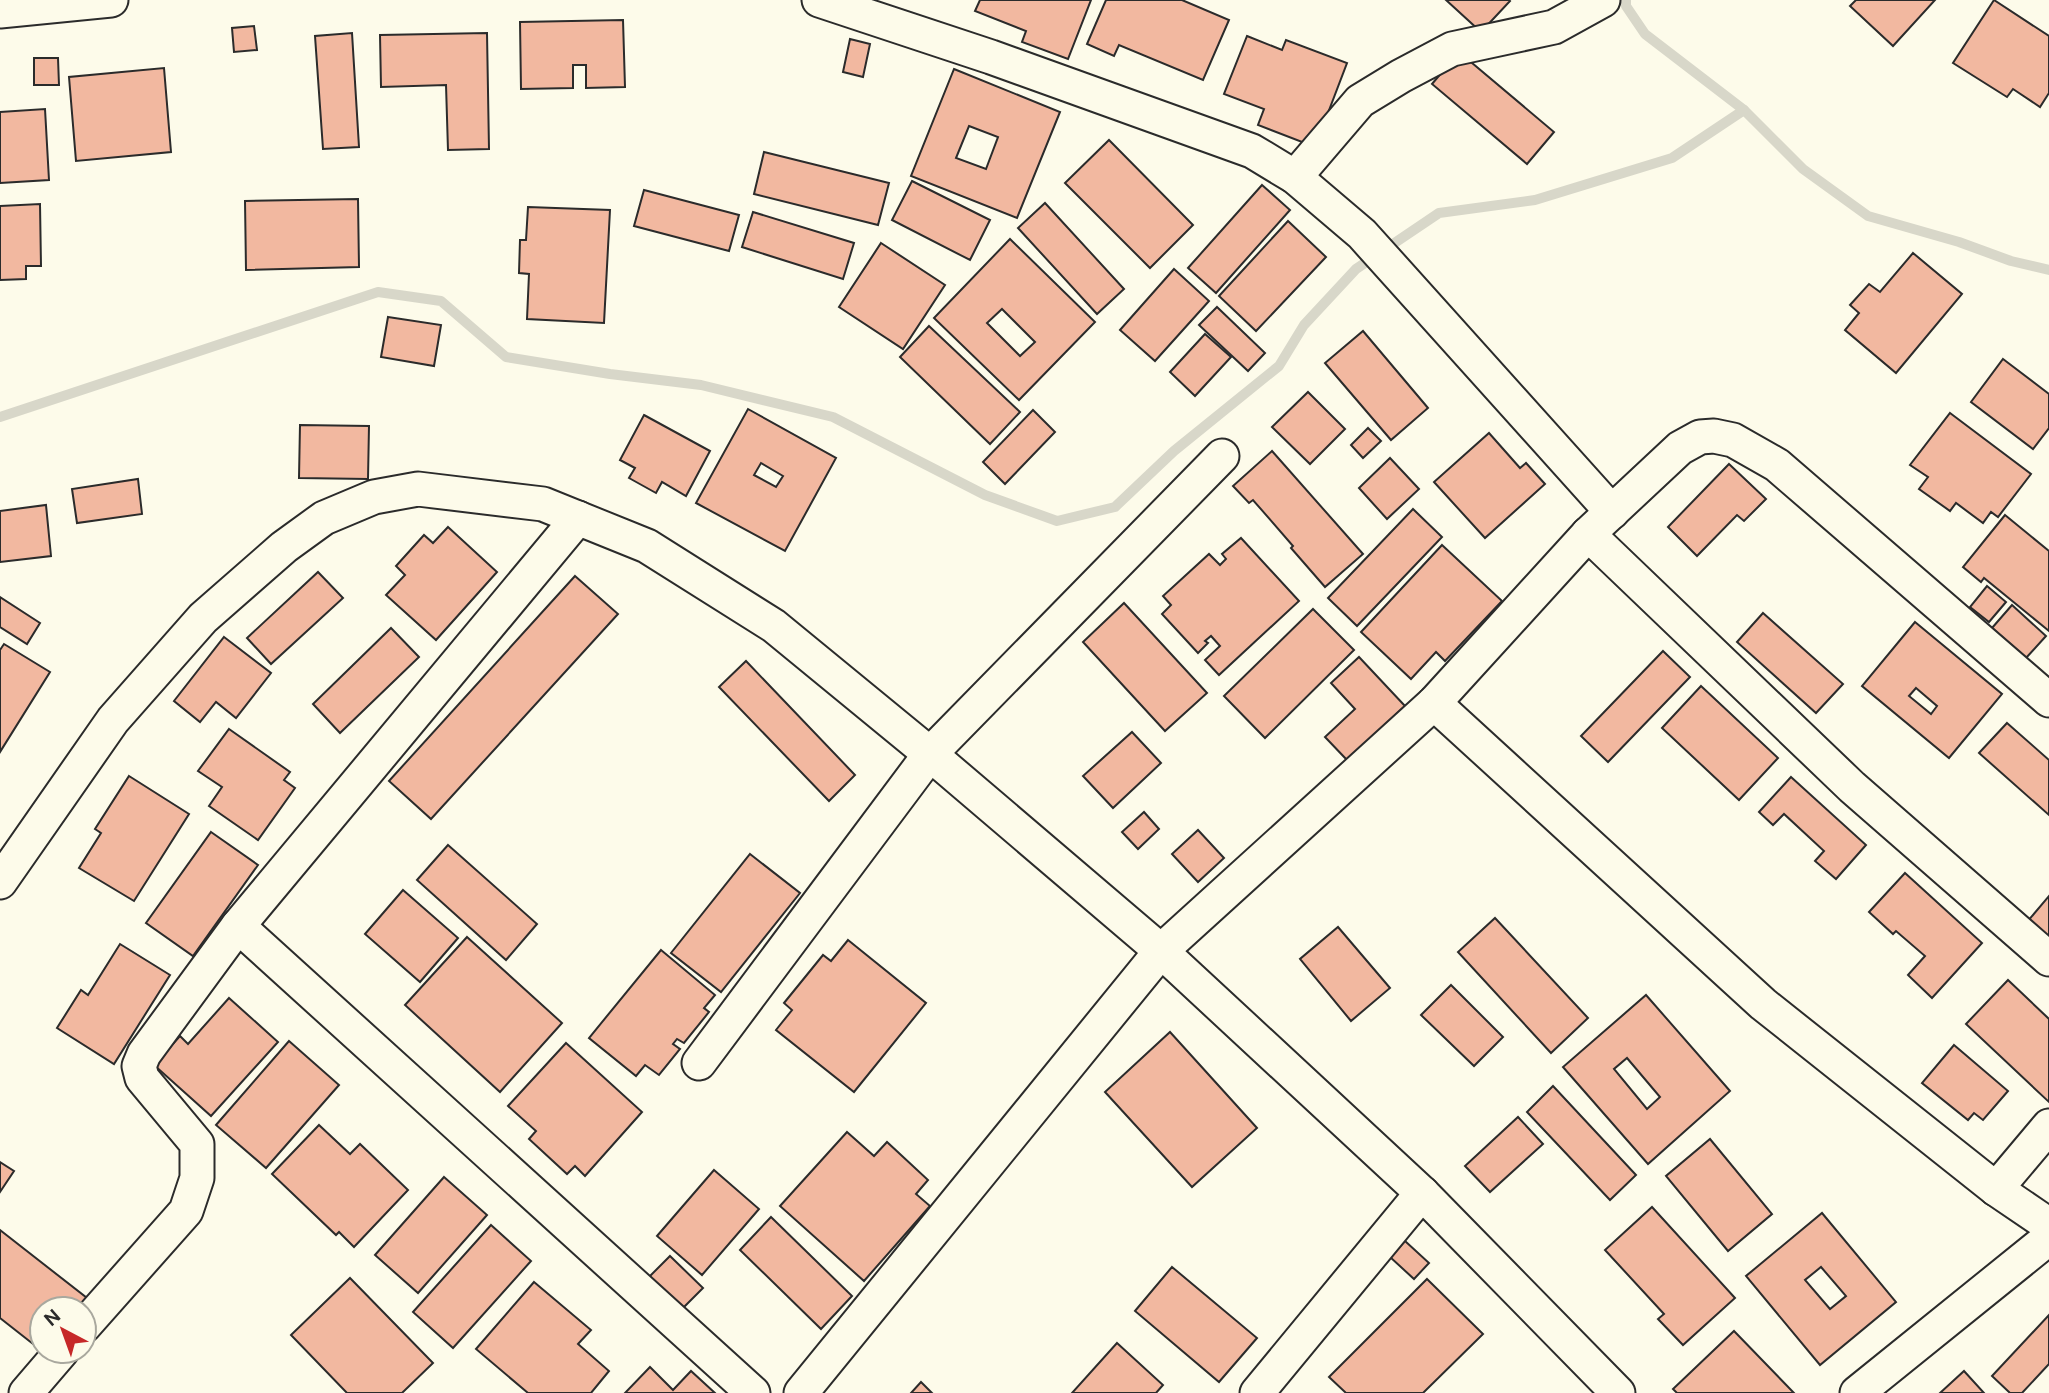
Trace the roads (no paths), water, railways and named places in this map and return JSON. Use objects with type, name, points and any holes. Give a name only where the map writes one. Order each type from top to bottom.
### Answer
[{"type":"street","points":[[0,11],[111,0]]},
{"type":"street","points":[[819,0],[991,57],[1252,151],[1295,177],[1363,234],[1612,512]]},
{"type":"street","points":[[1295,177],[1360,102],[1401,76],[1452,49],[1555,27],[1603,0]]},
{"type":"street","points":[[801,1393],[1161,951],[1434,703],[1588,534],[1680,448],[1700,437],[1714,436],[1733,440],[1777,465],[2049,700]]},
{"type":"street","points":[[699,1063],[930,754],[1222,456]]},
{"type":"street","points":[[0,882],[113,720],[203,618],[284,547],[324,518],[374,497],[418,489],[543,504],[647,546],[774,626],[930,754],[1161,951],[1422,1193],[1618,1393]]},
{"type":"street","points":[[98,1310],[186,1211],[197,1178],[197,1144],[142,1078],[139,1066],[144,1054],[238,926],[578,518]]},
{"type":"street","points":[[1588,534],[1852,787],[2049,960]]},
{"type":"street","points":[[1434,703],[1763,1004],[1996,1189],[2049,1225]]},
{"type":"street","points":[[238,926],[753,1393]]},
{"type":"street","points":[[1996,1189],[2049,1126]]},
{"type":"street","points":[[1257,1393],[1422,1193]]},
{"type":"street","points":[[1857,1393],[2049,1238]]},
{"type":"street","points":[[26,1393],[50,1365]]},
{"type":"waterway","points":[[1626,0],[1626,6],[1645,34],[1744,110],[1803,169],[1868,216],[1959,242],[2011,261],[2049,270]]},
{"type":"waterway","points":[[0,417],[378,292],[441,301],[506,357],[701,385],[833,417],[985,495],[1057,521],[1115,507],[1174,451],[1279,366],[1304,325],[1356,269],[1439,213],[1535,200],[1672,158],[1744,110]]}]
